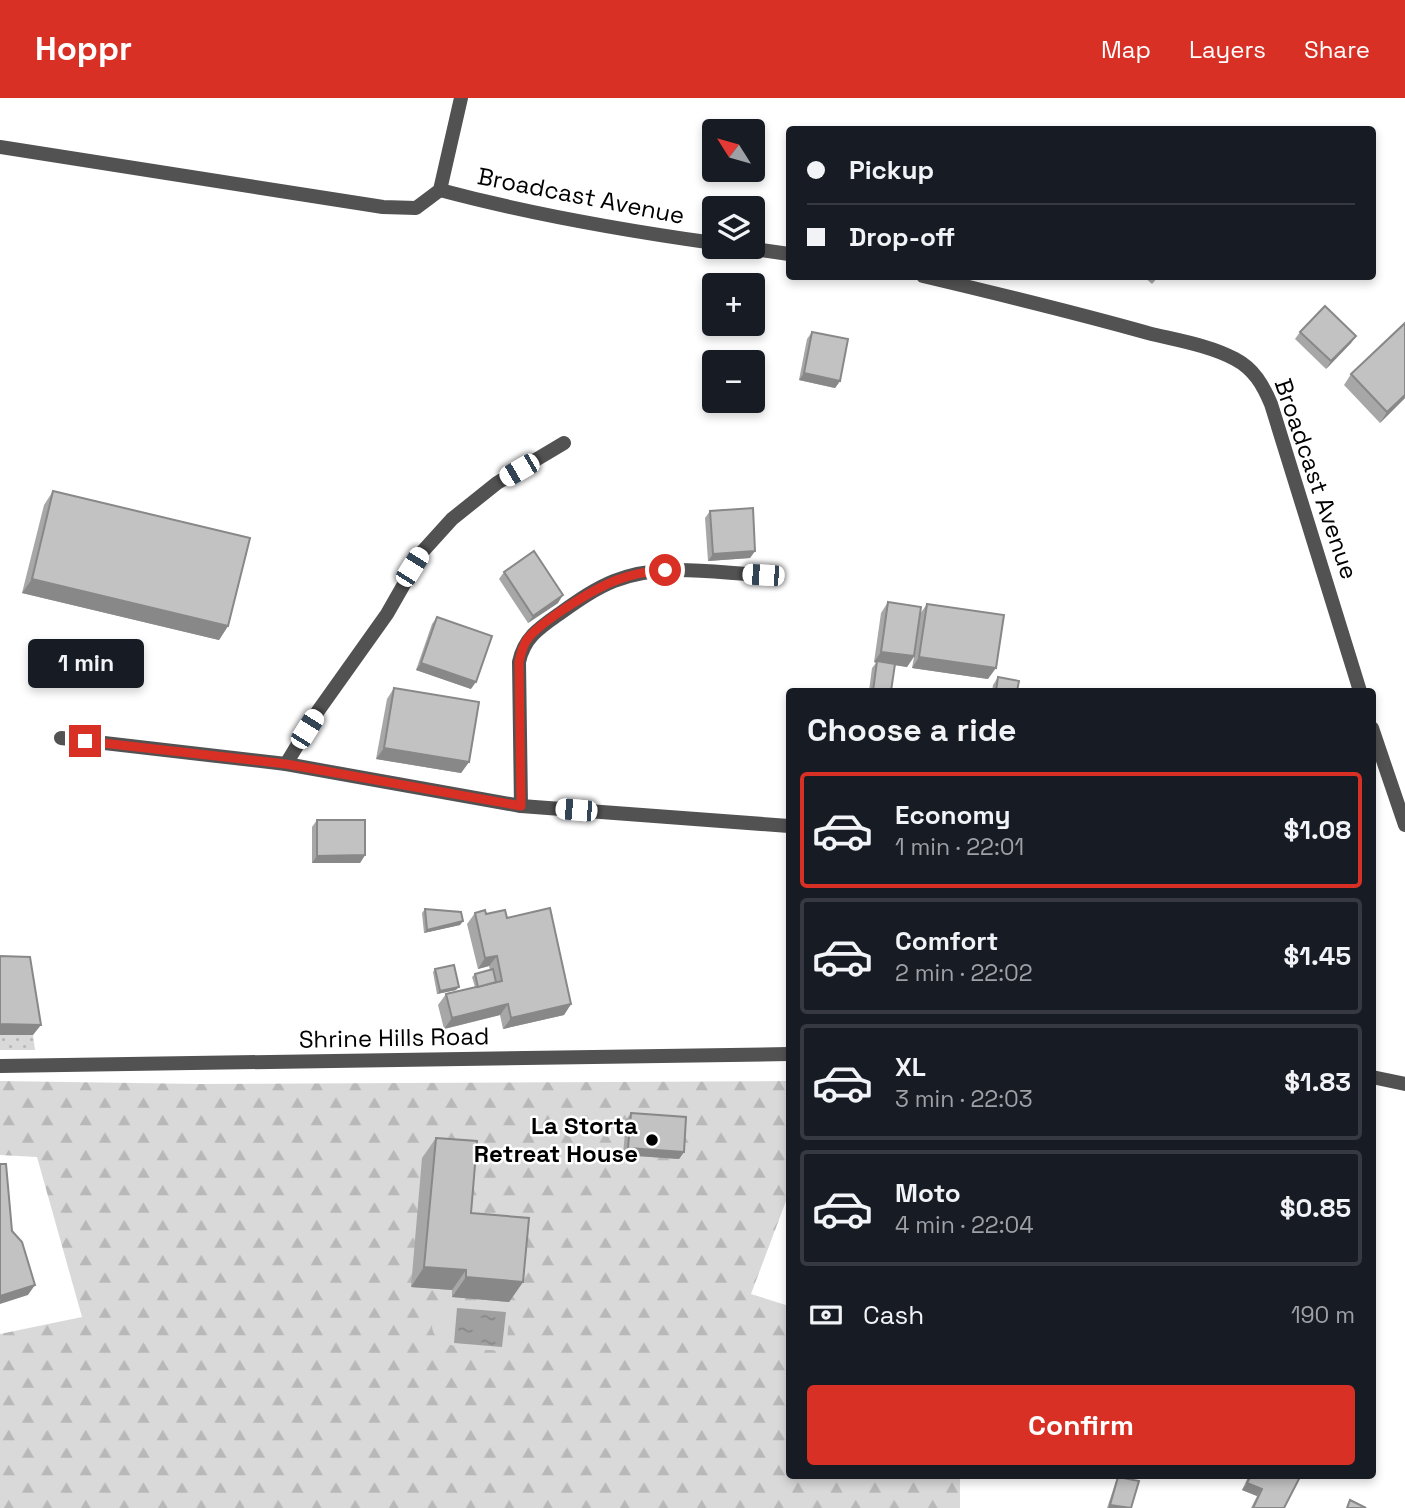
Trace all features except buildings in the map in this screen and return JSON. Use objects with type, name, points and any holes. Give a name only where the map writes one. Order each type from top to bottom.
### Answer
[{"type":"street","points":[[0,147],[383,207],[416,208],[440,190],[461,98]]},
{"type":"street","name":"Broadcast Avenue","points":[[440,190],[510,209],[584,224],[702,241]]},
{"type":"street","points":[[765,250],[786,254]]},
{"type":"street","name":"Broadcast Avenue","points":[[939,280],[1214,351],[1236,359],[1252,370],[1264,386],[1271,404],[1359,688]]},
{"type":"street","points":[[286,764],[318,712],[387,614],[423,551],[452,519],[497,483],[565,443]]},
{"type":"street","points":[[521,806],[519,662],[529,637],[590,593],[614,581],[642,572],[665,570],[763,575]]},
{"type":"street","points":[[61,738],[286,764],[521,806],[786,826]]},
{"type":"street","points":[[1376,740],[1405,825]]},
{"type":"street","name":"Shrine Hills Road","points":[[0,1066],[786,1054]]},
{"type":"street","points":[[1376,1078],[1405,1084]]},
{"type":"green space","points":[[0,1034],[33,1035],[35,1050],[0,1050]]},
{"type":"green space","points":[[0,1081],[201,1084],[786,1081],[786,1201],[751,1294],[786,1305],[786,1479],[960,1479],[960,1508],[0,1508],[0,1334],[82,1317],[37,1157],[0,1155]]},
{"type":"green space","points":[[456,1302],[510,1308],[506,1351],[457,1347],[437,1337],[432,1328],[434,1316],[443,1306]]},
{"type":"water","points":[[457,1308],[506,1312],[502,1347],[454,1343]]},
{"type":"place","name":"La Storta Retreat House","points":[[652,1140]]},
{"type":"route","points":[[85,741],[286,764],[521,806],[519,662],[529,637],[590,593],[614,581],[642,572],[665,570]]}]
